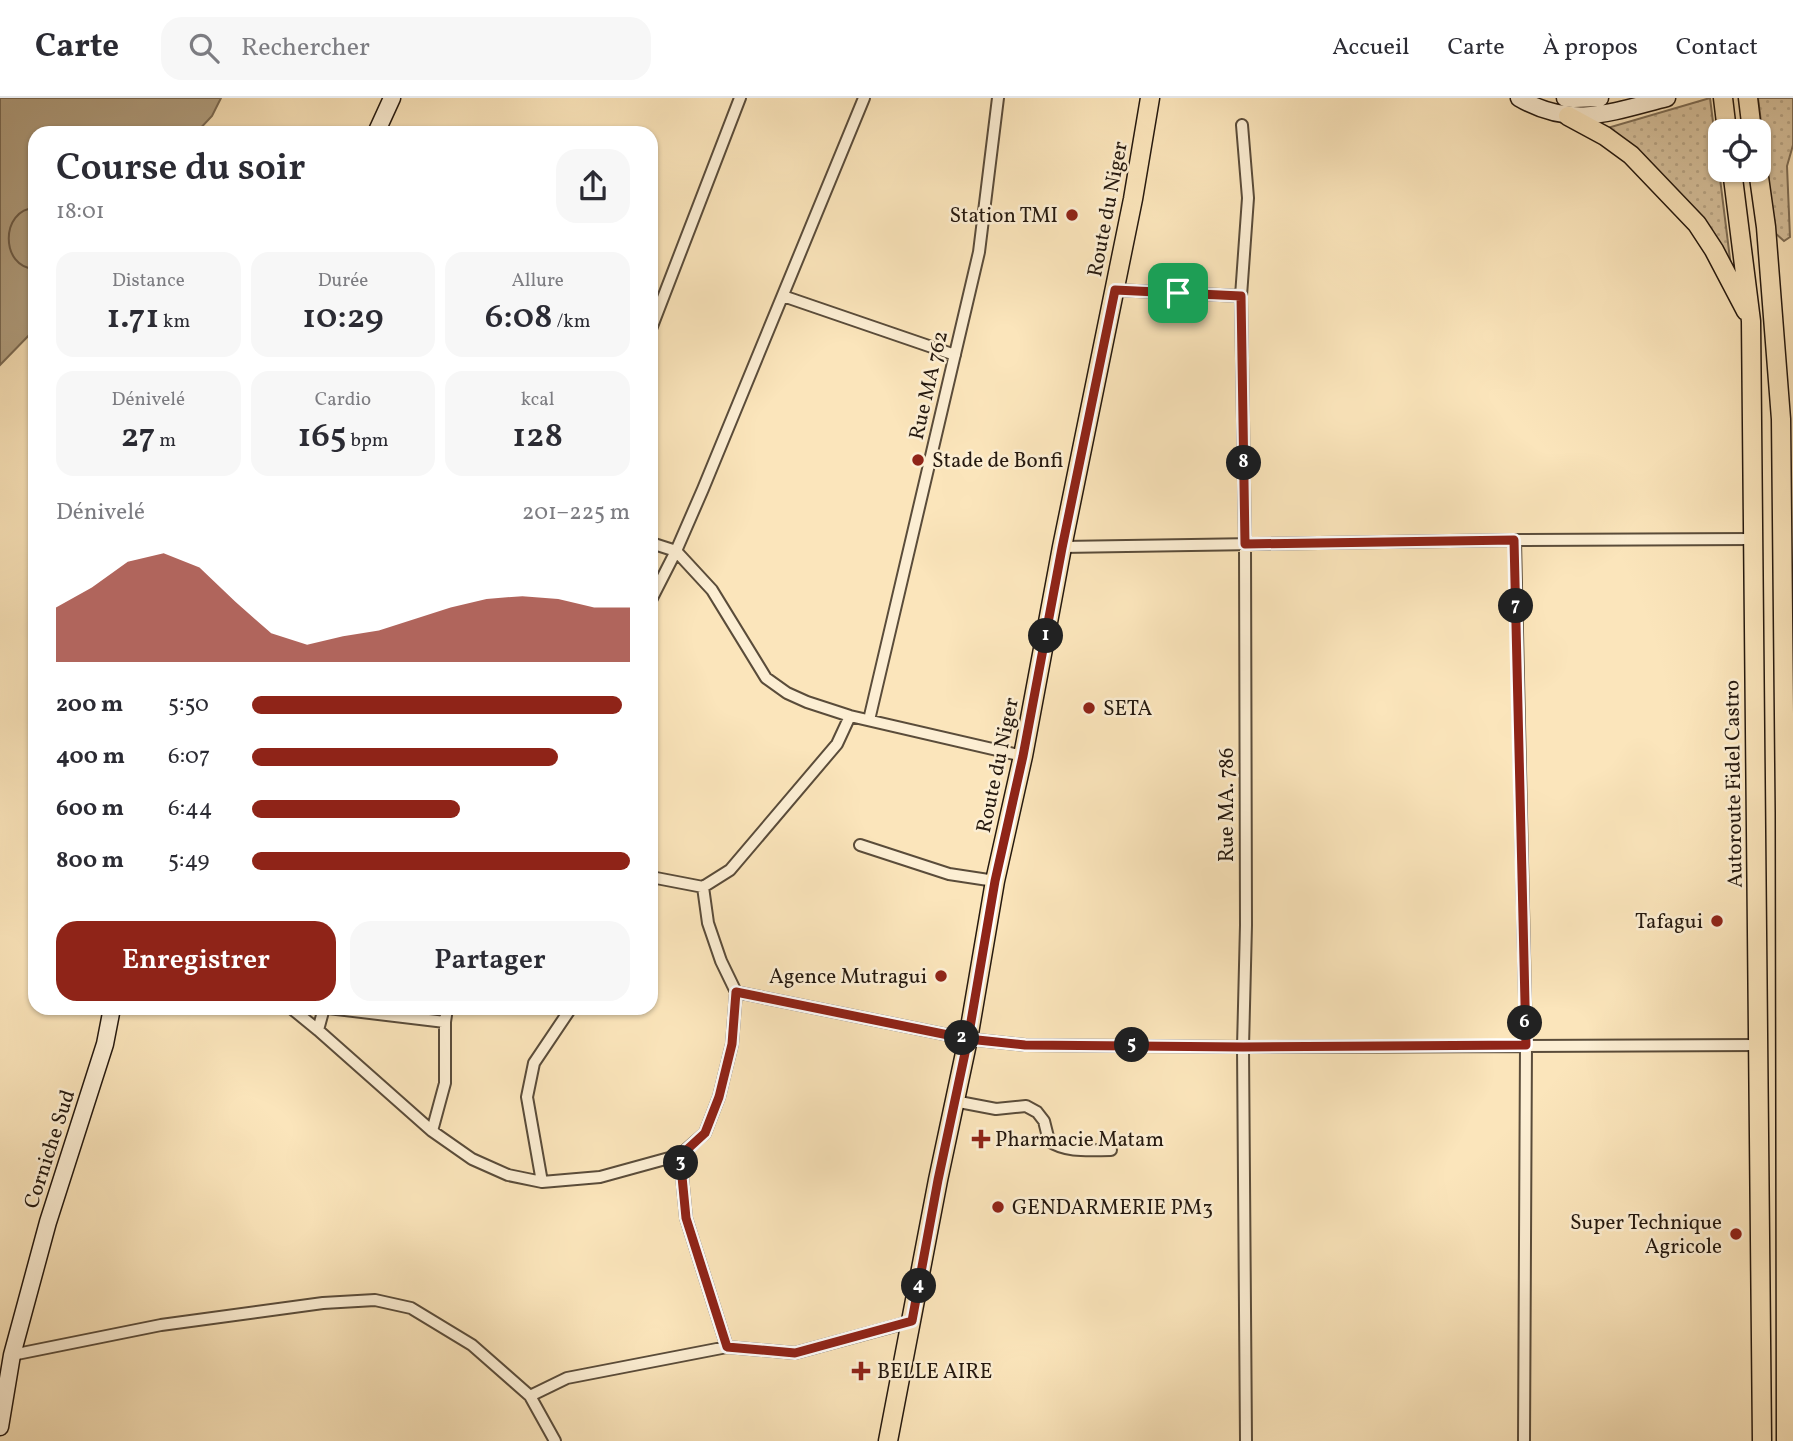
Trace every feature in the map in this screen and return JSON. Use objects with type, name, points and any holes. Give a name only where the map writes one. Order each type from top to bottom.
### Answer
[{"type":"main road","points":[[379,126],[392,98]]},
{"type":"main road","name":"Route du Niger","points":[[888,1441],[968,1039],[995,881],[1023,756],[1115,290],[1150,98]]},
{"type":"main road","points":[[1519,98],[1535,107],[1567,107],[1603,114],[1667,98]]},
{"type":"main road","points":[[1567,107],[1574,99],[1600,98]]},
{"type":"main road","points":[[1723,98],[1726,119]]},
{"type":"main road","points":[[1748,98],[1751,119]]},
{"type":"main road","points":[[1567,107],[1631,155],[1698,224],[1751,321]]},
{"type":"main road","name":"Autoroute Fidel Castro","points":[[1734,182],[1751,321],[1762,1441]]},
{"type":"main road","points":[[1760,182],[1766,227],[1781,419],[1786,1441]]},
{"type":"main road","name":"Corniche Sud","points":[[0,1427],[12,1355],[48,1222],[105,1044],[111,1015]]},
{"type":"main road","points":[[0,1433],[1,1441]]},
{"type":"street","points":[[658,310],[740,98]]},
{"type":"street","points":[[658,586],[676,551],[864,98]]},
{"type":"street","name":"Rue MA 762","points":[[869,720],[979,252],[998,98]]},
{"type":"street","name":"Rue MA. 786","points":[[1242,125],[1248,198],[1241,296],[1245,544],[1246,925],[1243,1047],[1246,1441]]},
{"type":"street","points":[[1115,290],[1241,296]]},
{"type":"street","points":[[783,296],[955,355]]},
{"type":"street","points":[[1062,548],[1514,540],[1753,539]]},
{"type":"street","points":[[1514,540],[1526,1045],[1524,1441]]},
{"type":"street","points":[[658,545],[676,551],[712,590],[766,678],[787,692],[807,702],[850,716],[1023,756]]},
{"type":"street","points":[[658,878],[703,887],[730,870],[837,744],[850,716]]},
{"type":"street","points":[[860,845],[949,874],[995,881]]},
{"type":"street","points":[[300,1015],[432,1131],[472,1159],[508,1175],[542,1182],[600,1177],[680,1156],[705,1133],[719,1097],[732,1044],[736,992],[721,961],[708,923],[703,887]]},
{"type":"street","points":[[736,992],[968,1039],[1025,1045],[1758,1045]]},
{"type":"street","points":[[318,1030],[323,1015]]},
{"type":"street","points":[[390,1015],[445,1021]]},
{"type":"street","points":[[432,1131],[445,1083],[446,1015]]},
{"type":"street","points":[[542,1182],[527,1097],[534,1063],[566,1015]]},
{"type":"street","points":[[954,1101],[996,1109],[1026,1106],[1037,1112],[1044,1121],[1049,1141],[1055,1145],[1064,1149],[1111,1150]]},
{"type":"street","points":[[680,1156],[686,1218],[727,1347]]},
{"type":"street","points":[[12,1355],[161,1325],[323,1303],[375,1300],[411,1308],[472,1345],[530,1395],[555,1441]]},
{"type":"street","points":[[530,1395],[567,1378],[727,1347],[795,1353],[912,1321]]},
{"type":"shaded area","points":[[1710,98],[1713,119],[1708,119],[1708,182],[1720,182],[1732,275],[1604,129]]},
{"type":"shaded area","points":[[1758,98],[1793,98],[1793,145],[1787,166],[1790,237],[1784,241],[1775,233],[1769,182],[1771,182],[1771,119],[1761,119]]},
{"type":"water","points":[[0,98],[221,98],[212,116],[203,126],[28,126],[28,336],[0,365]]},
{"type":"place","name":"Station TMI","points":[[1072,215]]},
{"type":"place","name":"Stade de Bonfi","points":[[918,460]]},
{"type":"place","name":"SETA","points":[[1089,708]]},
{"type":"place","name":"Tafagui","points":[[1717,921]]},
{"type":"place","name":"Agence Mutragui","points":[[941,976]]},
{"type":"place","name":"Pharmacie Matam","points":[[981,1139]]},
{"type":"place","name":"GENDARMERIE PM3","points":[[998,1207]]},
{"type":"place","name":"Super Technique Agricole","points":[[1736,1234]]},
{"type":"place","name":"BELLE AIRE","points":[[861,1371]]},
{"type":"route","points":[[1178,293],[1115,290],[1023,756],[995,881],[968,1039],[736,992],[732,1044],[719,1097],[705,1133],[680,1156],[686,1218],[727,1347],[795,1353],[912,1321],[968,1039],[1025,1045],[1526,1045],[1514,540],[1245,544],[1241,296],[1178,293]]}]
